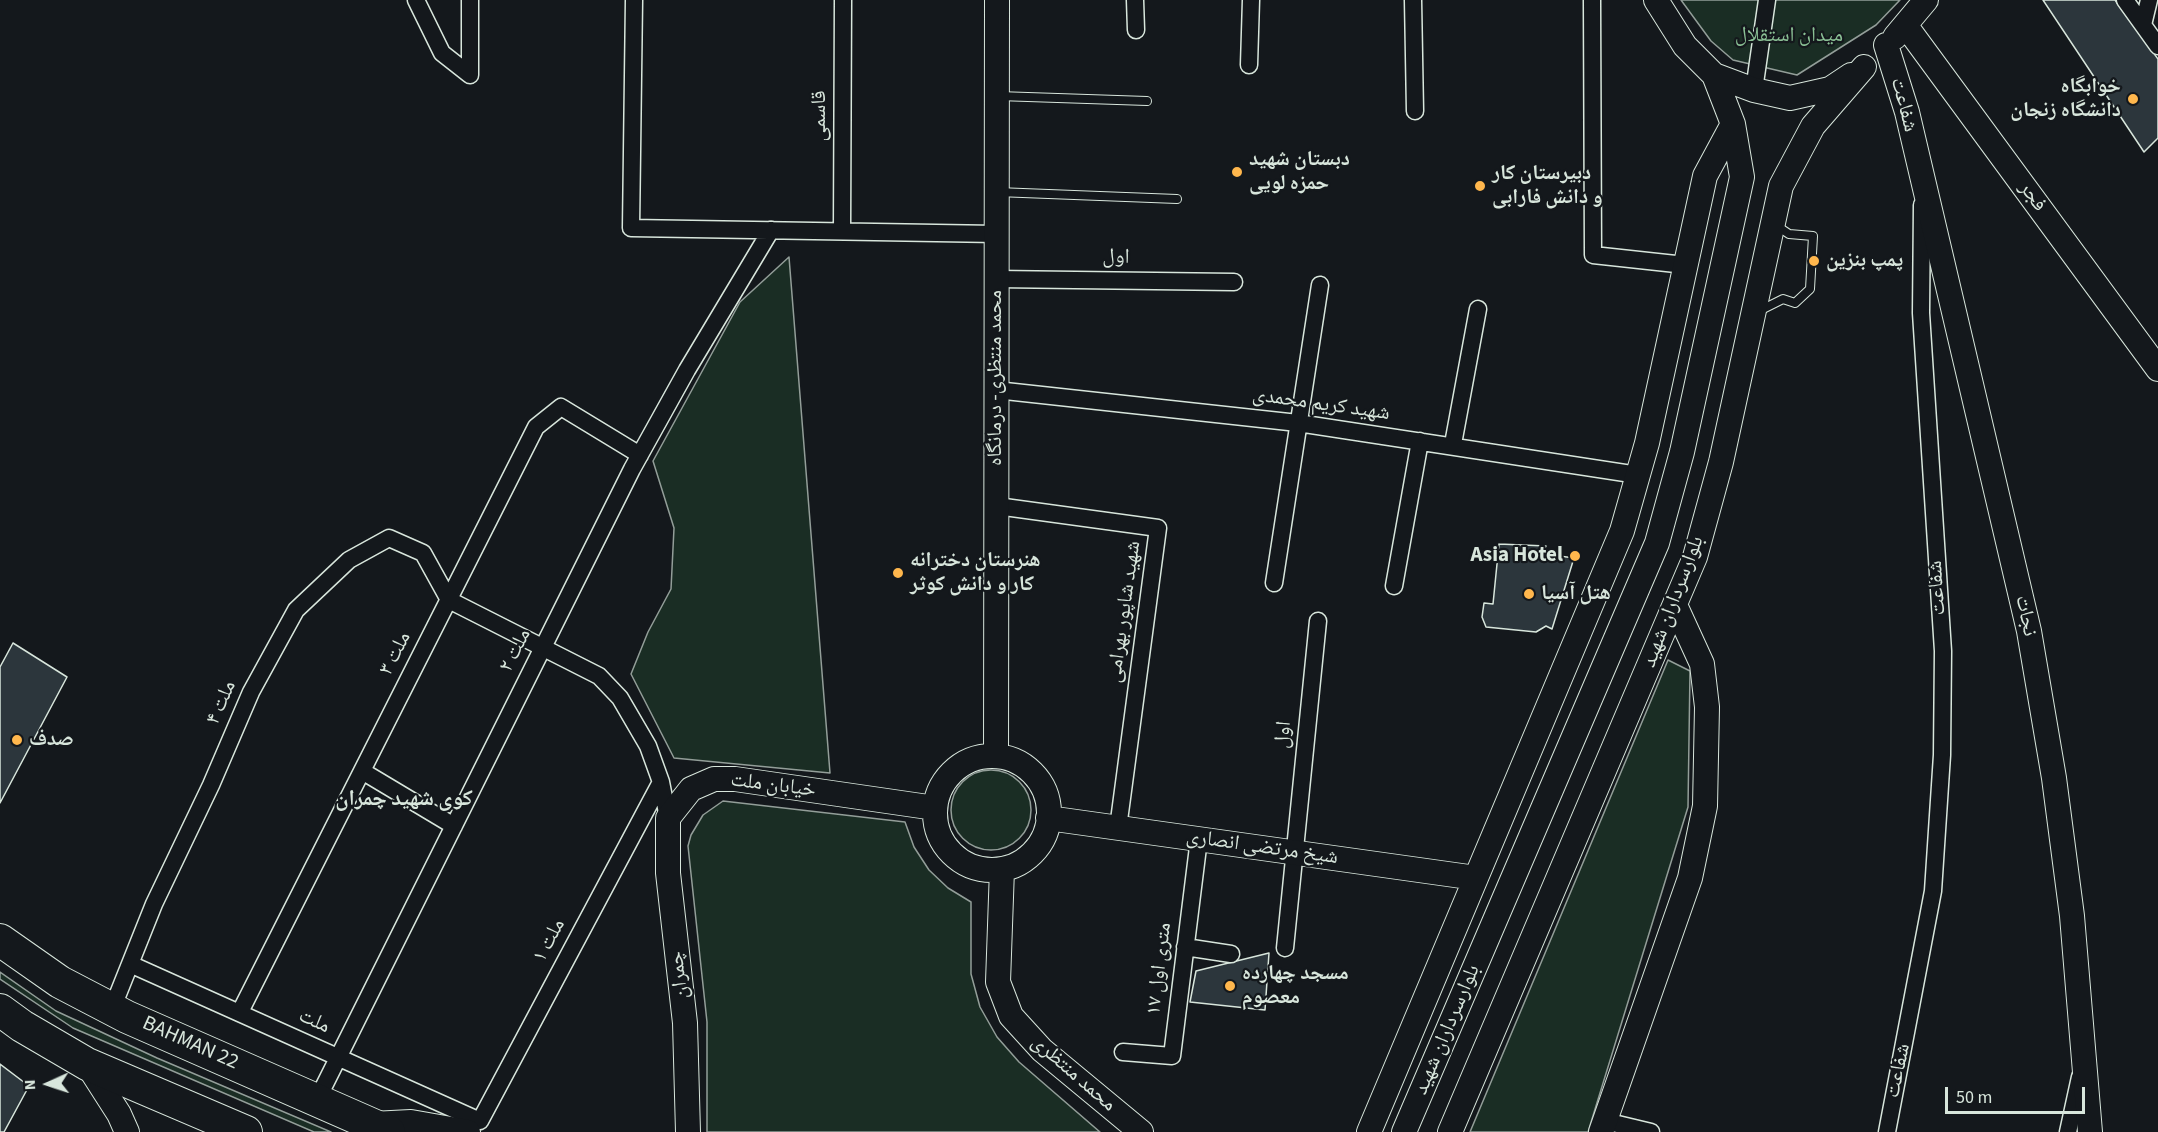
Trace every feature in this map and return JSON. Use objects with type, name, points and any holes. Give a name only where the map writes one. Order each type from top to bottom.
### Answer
[{"type":"highway","name":"BAHMAN 22","points":[[0,940],[60,982],[112,1009],[380,1128]]},
{"type":"highway","points":[[0,1010],[22,1026],[87,1064],[246,1132]]},
{"type":"street","points":[[416,0],[442,53],[470,75],[470,0]]},
{"type":"street","points":[[634,0],[631,228],[997,234]]},
{"type":"street","name":"قاسمی","points":[[842,231],[843,0]]},
{"type":"street","name":"محمد منتظری- درمانگاه","points":[[996,756],[997,0]]},
{"type":"street","points":[[1135,0],[1136,30]]},
{"type":"street","points":[[1250,65],[1251,0]]},
{"type":"street","points":[[1413,0],[1414,111]]},
{"type":"street","points":[[1592,0],[1593,255],[1685,265]]},
{"type":"street","points":[[1656,0],[1685,46],[1714,75],[1754,90],[1790,98],[1830,89],[1864,67],[1906,26],[1926,0]]},
{"type":"street","points":[[1754,90],[1767,0]]},
{"type":"street","points":[[2125,0],[2158,46]]},
{"type":"street","points":[[2143,25],[2149,0]]},
{"type":"street","name":"فجر","points":[[1906,26],[2158,369]]},
{"type":"street","name":"شفاعت","points":[[1886,45],[1907,112],[1922,182],[1921,313],[1942,651],[1942,755],[1933,891],[1887,1132]]},
{"type":"street","name":"بلوارسرداران شهید","points":[[1450,1132],[1695,557],[1721,462],[1781,186],[1814,126],[1864,67]]},
{"type":"street","name":"بلوارسرداران شهید","points":[[1404,1132],[1625,621],[1660,529],[1682,452],[1742,177],[1733,124],[1714,75]]},
{"type":"street","points":[[1369,1132],[1622,531],[1638,475],[1705,176],[1733,124]]},
{"type":"street","name":"نجات","points":[[1922,182],[2029,631],[2054,778],[2072,916],[2090,1132]]},
{"type":"street","name":"ملت ۲","points":[[317,1100],[640,455],[687,370],[771,230]]},
{"type":"street","name":"اول","points":[[996,279],[1234,282]]},
{"type":"street","points":[[1274,583],[1320,285]]},
{"type":"street","points":[[1453,444],[1479,309]]},
{"type":"street","name":"شهید کریم محمدی","points":[[996,390],[1298,423],[1453,444],[1638,475]]},
{"type":"street","name":"ملت ۳","points":[[240,1012],[536,427],[561,407],[640,455]]},
{"type":"street","points":[[1394,586],[1420,441]]},
{"type":"street","name":"شهید شاپور بهرامی","points":[[997,506],[1158,528],[1118,828]]},
{"type":"street","points":[[1610,561],[1660,529]]},
{"type":"street","name":"ملت ۴","points":[[112,1009],[153,904],[211,785],[251,692],[296,610],[349,560],[389,538],[423,553],[449,600]]},
{"type":"street","points":[[449,600],[599,676],[620,698],[648,746],[661,782],[668,818]]},
{"type":"street","points":[[1650,1132],[1603,1126],[1690,878],[1705,806],[1707,707],[1702,664],[1675,605]]},
{"type":"street","name":"اول","points":[[1285,948],[1318,621]]},
{"type":"street","points":[[1569,657],[1577,732]]},
{"type":"street","points":[[996,756],[1011,759],[1035,776],[1048,802],[1045,832],[1033,851],[1016,864],[1002,869],[972,867],[948,850],[938,830],[935,808],[945,780],[955,769],[981,757],[996,756]]},
{"type":"street","points":[[362,771],[454,826]]},
{"type":"street","name":"خیابان ملت","points":[[668,818],[690,789],[714,779],[735,779],[935,808]]},
{"type":"street","name":"ملت ۱","points":[[474,1127],[661,782]]},
{"type":"street","name":"چمران","points":[[668,818],[668,873],[685,1023],[688,1132]]},
{"type":"street","name":"شیخ مرتضی انصاری","points":[[1048,818],[1476,878]]},
{"type":"street","name":"۱۷ متری اول","points":[[1123,1053],[1172,1056],[1199,839]]},
{"type":"street","name":"محمد منتظری","points":[[1002,869],[998,982],[1011,1016],[1042,1050],[1141,1132]]},
{"type":"street","points":[[1185,947],[1231,954]]},
{"type":"street","name":"ملت","points":[[130,964],[339,1058],[474,1127]]},
{"type":"street","name":"نجات","points":[[2068,1132],[2084,1058]]},
{"type":"street","points":[[87,1064],[119,1114],[127,1132]]},
{"type":"street","points":[[380,1128],[411,1122],[474,1127]]},
{"type":"lane","points":[[997,96],[1147,101]]},
{"type":"lane","points":[[997,192],[1177,199]]},
{"type":"lane","points":[[1754,314],[1783,299],[1795,303],[1810,289],[1813,236],[1789,234],[1773,223]]},
{"type":"green space","name":"میدان استقلال","points":[[1681,0],[1900,0],[1876,25],[1797,75],[1733,60],[1711,41]]},
{"type":"green space","points":[[789,257],[830,773],[674,758],[631,674],[648,632],[671,589],[674,528],[653,461],[740,302]]},
{"type":"green space","points":[[1668,660],[1690,671],[1688,807],[1588,1132],[1470,1132]]},
{"type":"green space","points":[[991,770],[1006,773],[1019,782],[1028,795],[1031,810],[1028,825],[1019,838],[1006,847],[991,850],[976,847],[963,838],[954,825],[951,810],[954,795],[963,782],[976,773]]},
{"type":"green space","points":[[723,801],[905,822],[914,847],[929,870],[948,888],[971,902],[971,974],[980,1007],[997,1037],[1019,1062],[1100,1132],[707,1132],[707,1022],[688,846],[691,835],[703,815]]},
{"type":"green space","points":[[0,972],[56,1011],[157,1058],[331,1132],[314,1132],[73,1028],[0,979]]},
{"type":"building","name":"خوابگاه دانشگاه زنجان","points":[[2043,0],[2115,0],[2158,59],[2158,138],[2144,152]]},
{"type":"building","name":"هتل آسیا","points":[[1499,544],[1546,546],[1541,557],[1552,555],[1574,558],[1552,629],[1546,626],[1536,632],[1486,627],[1482,617],[1484,603],[1493,604]]},
{"type":"building","name":"صدف","points":[[13,643],[67,677],[0,803],[0,667]]},
{"type":"building","name":"مسجد چهارده معصوم","points":[[1269,953],[1265,1010],[1190,1002],[1196,971]]},
{"type":"building","points":[[0,1064],[29,1086],[4,1132],[0,1132]]},
{"type":"place","name":"خوابگاه دانشگاه زنجان","points":[[2133,99]]},
{"type":"place","name":"دبستان شهید حمزه لویی","points":[[1237,172]]},
{"type":"place","name":"دبیرستان کار و دانش فارابی","points":[[1480,186]]},
{"type":"place","name":"پمپ بنزین","points":[[1814,261]]},
{"type":"place","name":"Asia Hotel","points":[[1575,556]]},
{"type":"place","name":"هنرستان دخترانه کار و دانش کوثر","points":[[898,573]]},
{"type":"place","name":"هتل آسیا","points":[[1529,594]]},
{"type":"place","name":"صدف","points":[[17,740]]},
{"type":"place","name":"مسجد چهارده معصوم","points":[[1230,986]]},
{"type":"district","name":"کوی شهید چمران","points":[[404,800]]}]
